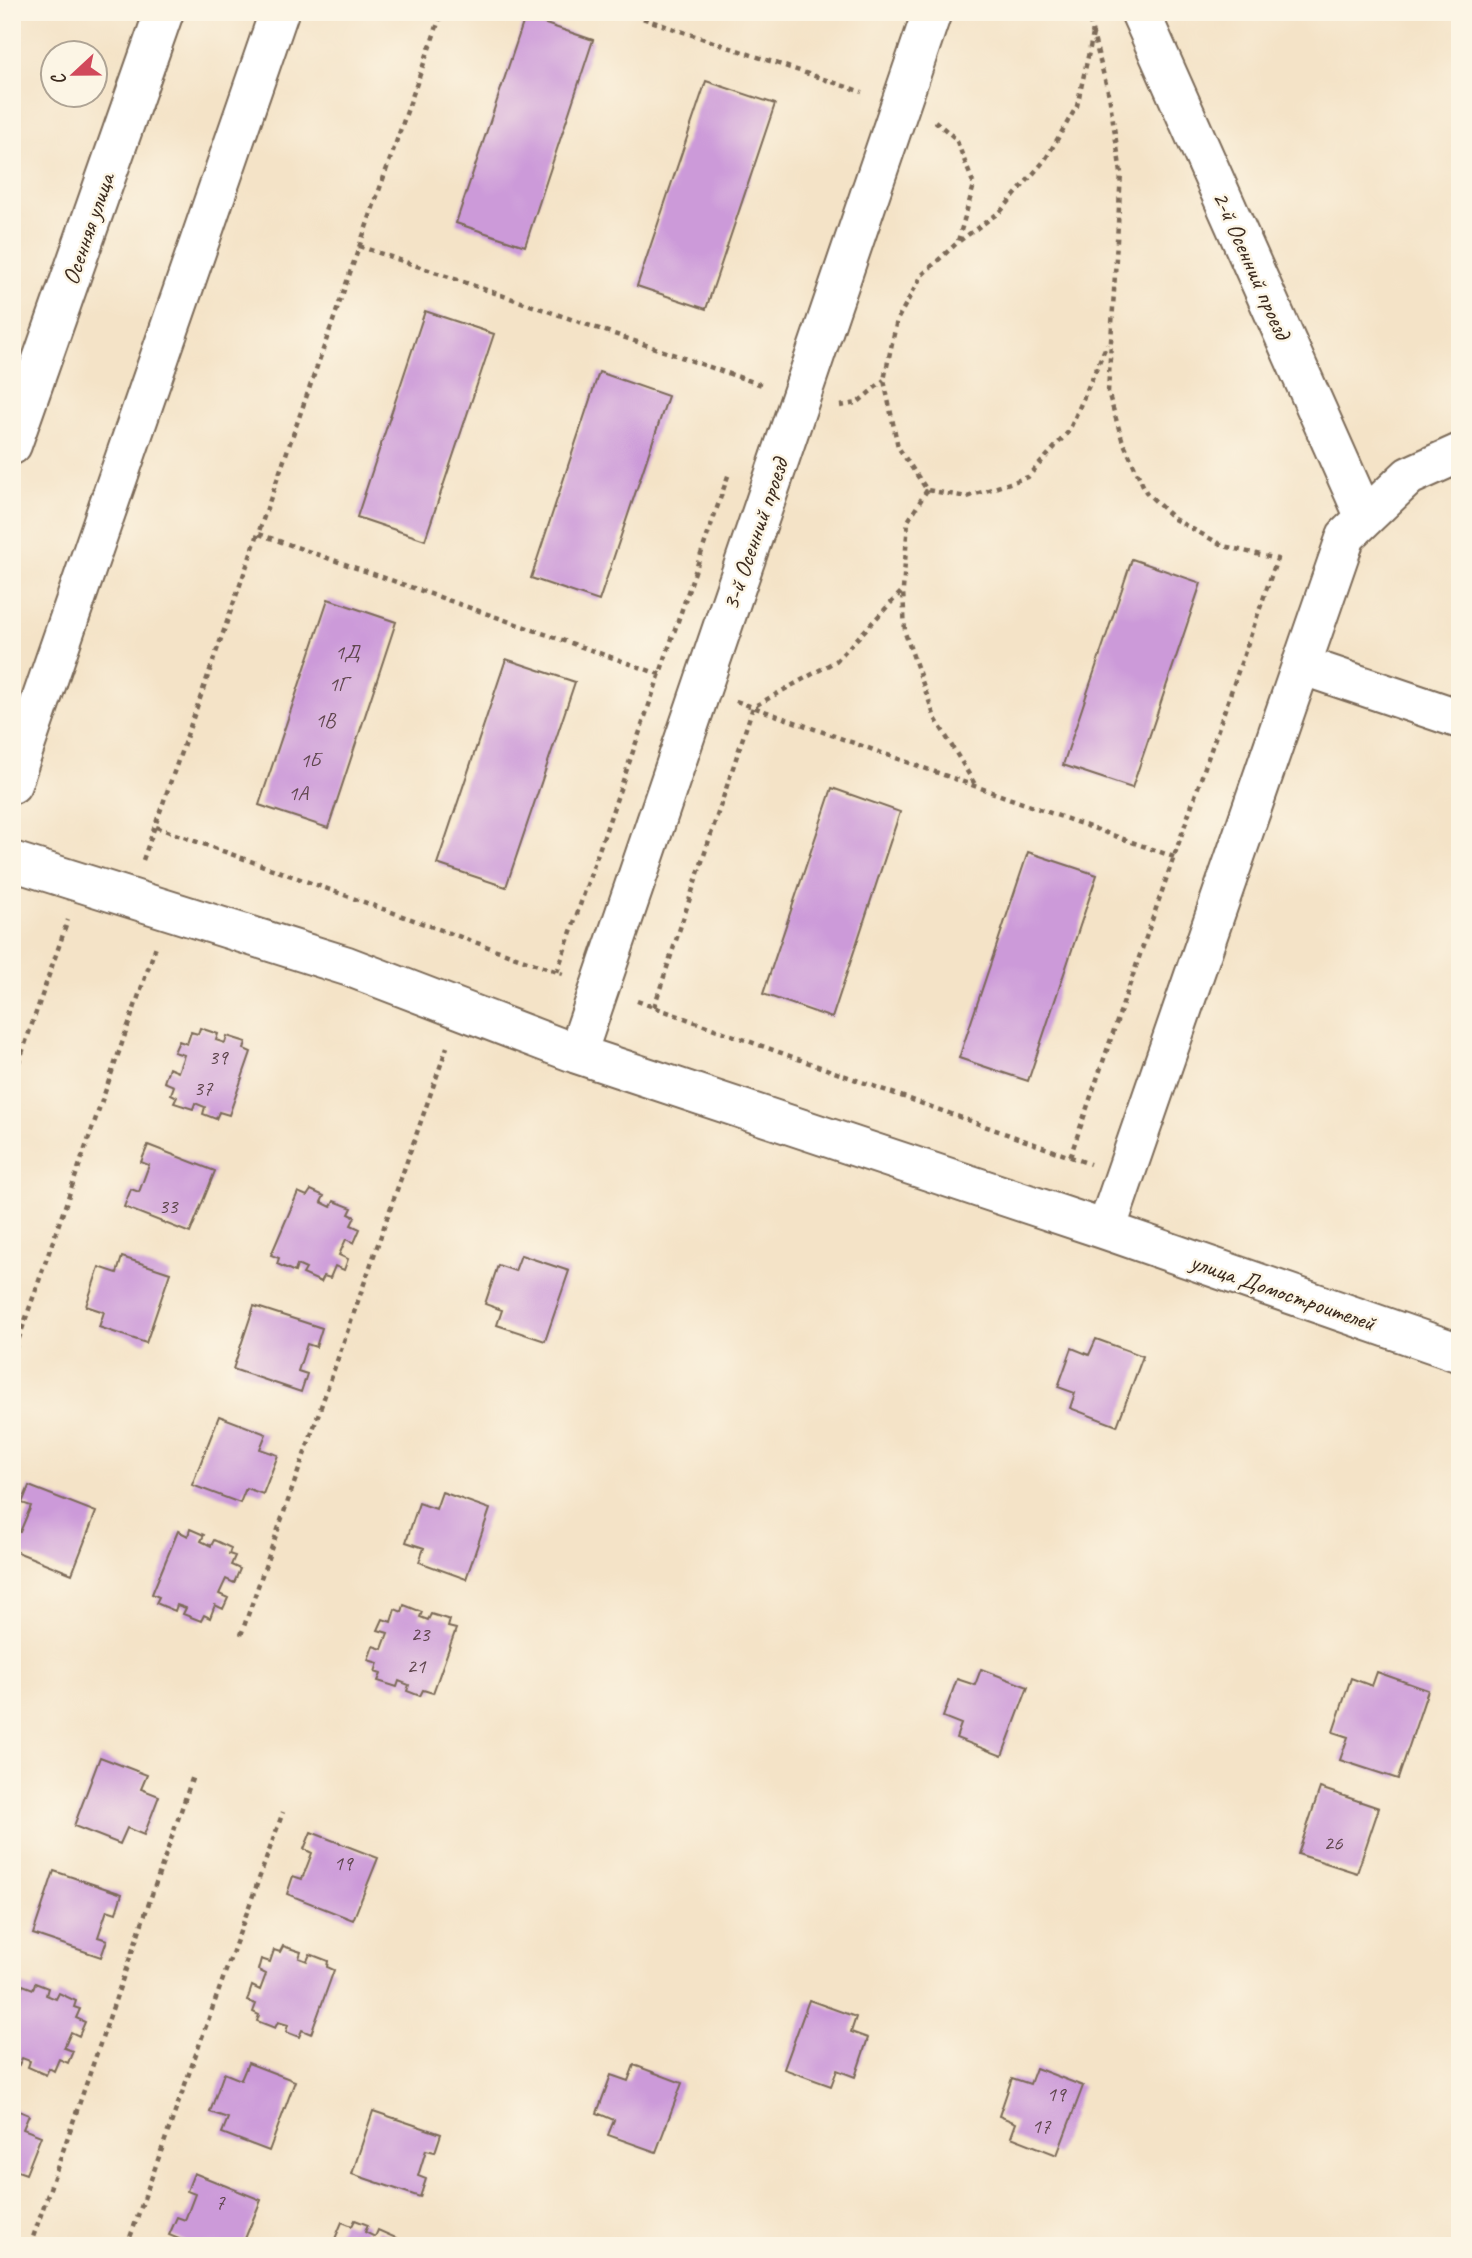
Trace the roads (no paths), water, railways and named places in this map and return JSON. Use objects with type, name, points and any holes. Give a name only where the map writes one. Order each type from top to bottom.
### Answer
[{"type":"street","name":"Осенняя улица","points":[[12,445],[164,12]]},
{"type":"street","points":[[12,785],[279,12]]},
{"type":"street","name":"3-й Осенний проезд","points":[[577,1054],[932,12]]},
{"type":"street","name":"2-й Осенний проезд","points":[[1140,12],[1365,518]]},
{"type":"street","points":[[1106,1230],[1346,536],[1409,476],[1460,453]]},
{"type":"street","points":[[1301,664],[1460,719]]},
{"type":"street","name":"улица Домостроителей","points":[[12,861],[82,881],[128,900],[347,966],[577,1054],[1106,1230],[1460,1353]]}]
